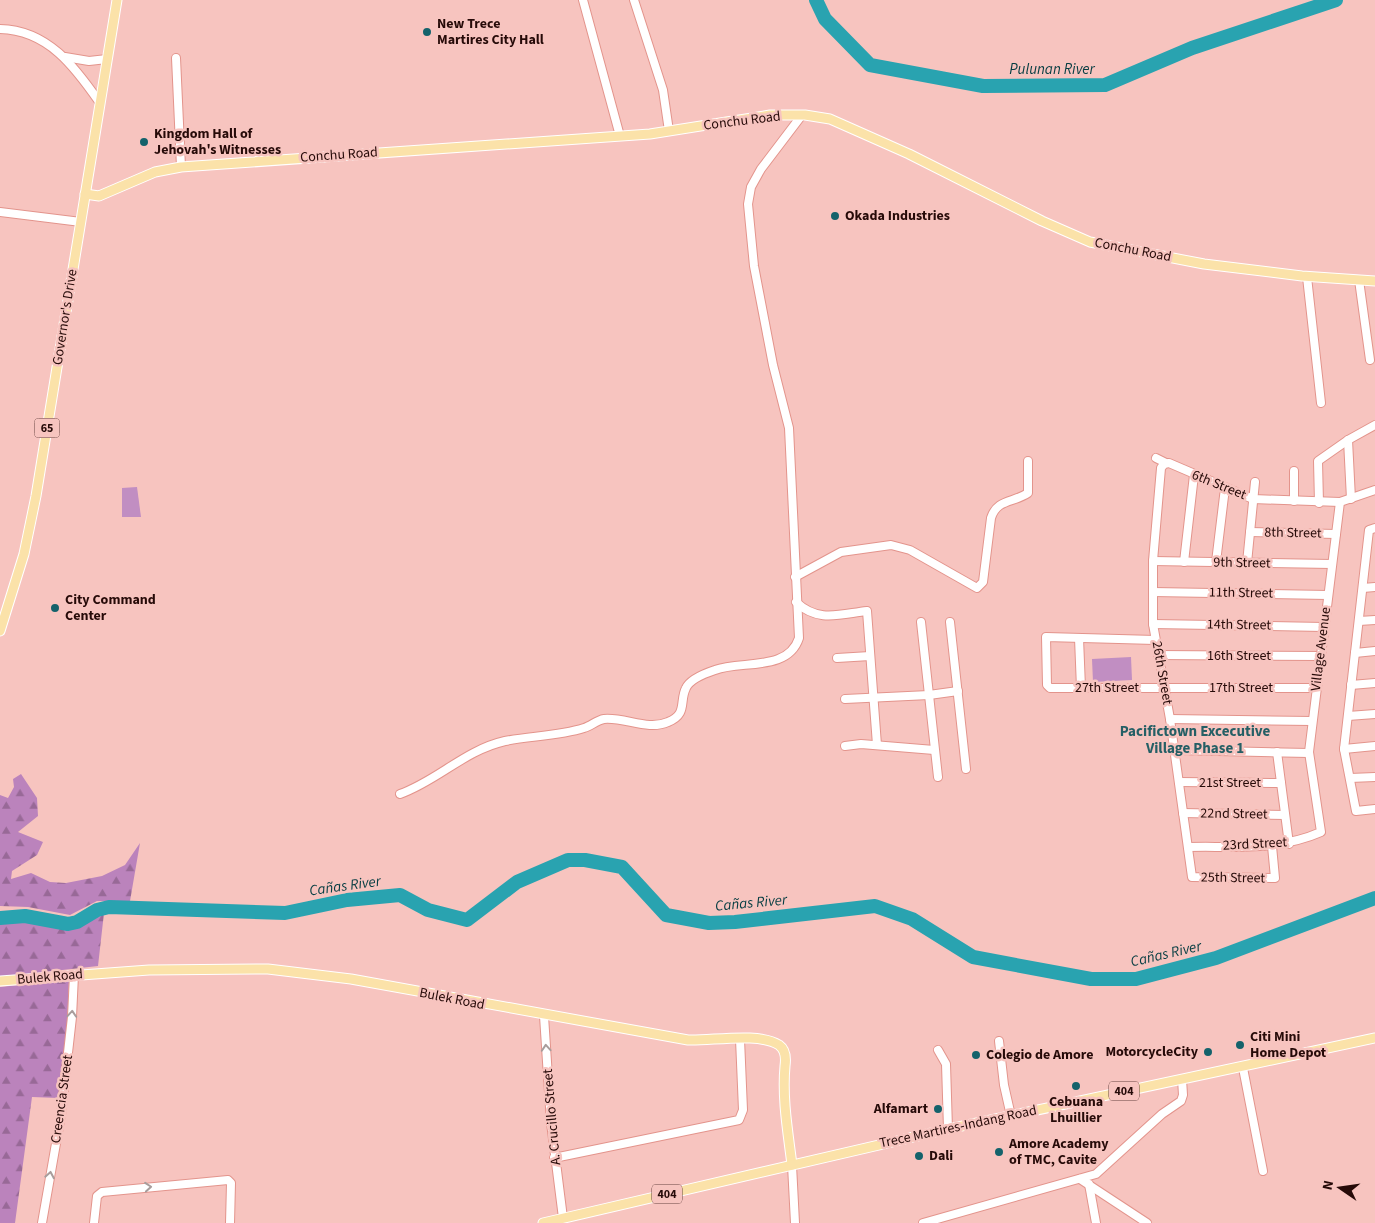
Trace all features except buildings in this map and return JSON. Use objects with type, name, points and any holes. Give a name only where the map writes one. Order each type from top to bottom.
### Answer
[{"type":"main road","name":"Governor's Drive","points":[[0,630],[17,579],[32,519],[117,0]]},
{"type":"main road","name":"Conchu Road","points":[[85,194],[99,196],[155,172],[181,167],[620,136],[669,131],[770,115],[802,115],[830,119],[891,146],[1073,236],[1090,242],[1204,264],[1307,277],[1375,281]]},
{"type":"main road","name":"Bulek Road","points":[[0,981],[196,968],[268,969],[351,979],[544,1016],[688,1040],[740,1039],[776,1044],[784,1052],[784,1099],[792,1165]]},
{"type":"main road","name":"Trece Martires-Indang Road","points":[[543,1223],[948,1129],[1182,1079],[1243,1068],[1375,1038]]},
{"type":"street","points":[[583,0],[620,136]]},
{"type":"street","points":[[634,0],[663,90],[669,131]]},
{"type":"street","points":[[0,28],[36,36],[65,57],[100,103]]},
{"type":"street","points":[[65,57],[89,61],[107,59]]},
{"type":"street","points":[[176,58],[181,167]]},
{"type":"street","points":[[400,794],[416,788],[465,757],[503,742],[583,728],[604,719],[666,724],[679,714],[684,702],[685,688],[690,683],[717,669],[777,660],[797,643],[799,638],[789,428],[773,365],[754,266],[748,204],[751,187],[761,170],[802,115]]},
{"type":"street","points":[[0,212],[81,222]]},
{"type":"street","points":[[1307,277],[1322,403]]},
{"type":"street","points":[[1360,280],[1370,360]]},
{"type":"street","points":[[1319,503],[1318,461],[1348,440],[1375,425]]},
{"type":"street","points":[[1348,440],[1351,499]]},
{"type":"street","name":"6th Street","points":[[1156,458],[1164,465],[1253,499],[1319,503],[1340,502]]},
{"type":"street","points":[[795,577],[841,552],[890,545],[910,550],[977,588],[983,582],[991,518],[994,509],[1001,503],[1028,493],[1028,461]]},
{"type":"street","name":"26th Street","points":[[1164,465],[1153,562],[1155,640],[1170,719],[1192,877]]},
{"type":"street","points":[[1294,471],[1294,501]]},
{"type":"street","points":[[1184,562],[1194,475]]},
{"type":"street","points":[[1247,563],[1255,482]]},
{"type":"street","points":[[1216,562],[1225,488]]},
{"type":"street","points":[[1340,502],[1375,490]]},
{"type":"street","name":"Village Avenue","points":[[1321,832],[1309,752],[1340,502]]},
{"type":"street","points":[[1375,528],[1369,530],[1344,749],[1356,811],[1375,810]]},
{"type":"street","name":"8th Street","points":[[1250,532],[1336,534]]},
{"type":"street","points":[[1366,558],[1375,556]]},
{"type":"street","name":"9th Street","points":[[1153,562],[1332,564]]},
{"type":"street","points":[[1363,588],[1375,587]]},
{"type":"street","name":"11th Street","points":[[1153,592],[1328,594]]},
{"type":"street","points":[[796,602],[806,612],[821,616],[867,610],[877,745]]},
{"type":"street","points":[[1359,622],[1375,620]]},
{"type":"street","points":[[921,622],[938,777]]},
{"type":"street","points":[[950,622],[966,769]]},
{"type":"street","name":"14th Street","points":[[1154,624],[1324,627]]},
{"type":"street","name":"27th Street","points":[[1079,638],[1048,637],[1045,641],[1047,685],[1050,688],[1164,688]]},
{"type":"street","points":[[1081,688],[1079,638],[1155,640]]},
{"type":"street","points":[[1355,653],[1375,651]]},
{"type":"street","name":"16th Street","points":[[1158,655],[1321,656]]},
{"type":"street","points":[[837,658],[870,656]]},
{"type":"street","points":[[1351,685],[1375,683]]},
{"type":"street","name":"17th Street","points":[[1164,688],[1317,688]]},
{"type":"street","points":[[845,699],[929,695],[958,691]]},
{"type":"street","points":[[1348,716],[1375,714]]},
{"type":"street","points":[[1170,719],[1312,721]]},
{"type":"street","points":[[845,746],[877,745],[934,750]]},
{"type":"street","points":[[1344,749],[1375,746]]},
{"type":"street","points":[[1174,750],[1309,752]]},
{"type":"street","points":[[1277,752],[1289,844]]},
{"type":"street","points":[[1350,778],[1375,776]]},
{"type":"street","name":"21st Street","points":[[1179,782],[1281,783]]},
{"type":"street","name":"22nd Street","points":[[1183,813],[1285,815]]},
{"type":"street","name":"23rd Street","points":[[1188,847],[1272,846],[1289,844],[1321,832]]},
{"type":"street","name":"25th Street","points":[[1192,877],[1275,878],[1272,846]]},
{"type":"street","name":"Creencia Street","points":[[42,1223],[61,1116],[72,1017],[74,975]]},
{"type":"street","name":"A. Crucillo Street","points":[[544,1016],[554,1158],[563,1218]]},
{"type":"street","points":[[554,1158],[739,1120],[743,1110],[740,1039]]},
{"type":"street","points":[[999,1041],[1004,1085],[1011,1116]]},
{"type":"street","points":[[938,1050],[946,1064],[948,1129]]},
{"type":"street","points":[[1243,1068],[1264,1171]]},
{"type":"street","points":[[922,1223],[1092,1177],[1105,1168],[1162,1114],[1181,1101],[1184,1095],[1182,1079]]},
{"type":"street","points":[[792,1165],[795,1223]]},
{"type":"street","points":[[1080,1179],[1147,1223]]},
{"type":"street","points":[[94,1223],[97,1196],[100,1193],[228,1180],[231,1184],[230,1223]]},
{"type":"street","points":[[1089,1184],[1096,1223]]},
{"type":"green space","points":[[21,774],[37,798],[38,816],[18,832],[43,842],[37,855],[12,871],[11,879],[31,873],[50,882],[66,883],[102,876],[125,865],[140,843],[130,901],[97,901],[70,915],[28,907],[0,906],[0,795],[8,798],[14,787],[13,779]]},
{"type":"green space","points":[[104,913],[98,966],[0,977],[0,923],[25,920],[62,927],[77,927]]},
{"type":"green space","points":[[69,980],[67,1026],[58,1098],[32,1097],[15,1223],[0,1223],[0,987]]},
{"type":"shaded area","points":[[137,487],[141,517],[122,517],[122,488]]},
{"type":"shaded area","points":[[1131,657],[1132,680],[1093,682],[1092,659]]},
{"type":"waterway","name":"Pulunan River","points":[[816,0],[825,19],[870,65],[983,86],[1105,85],[1192,48],[1336,0]]},
{"type":"waterway","name":"Cañas River","points":[[0,918],[25,916],[68,924],[77,922],[97,910],[109,907],[285,913],[347,900],[400,895],[428,910],[467,920],[517,882],[568,860],[585,860],[622,867],[666,915],[709,923],[735,922],[875,906],[912,919],[973,957],[1091,979],[1136,979],[1216,958],[1375,898]]},
{"type":"place","name":"New Trece Martires City Hall","points":[[427,32]]},
{"type":"place","name":"Kingdom Hall of Jehovah's Witnesses","points":[[144,142]]},
{"type":"place","name":"Okada Industries","points":[[835,216]]},
{"type":"place","name":"City Command Center","points":[[55,608]]},
{"type":"place","name":"Citi Mini Home Depot","points":[[1240,1045]]},
{"type":"place","name":"MotorcycleCity","points":[[1208,1052]]},
{"type":"place","name":"Colegio de Amore","points":[[976,1055]]},
{"type":"place","name":"Cebuana Lhuillier","points":[[1076,1086]]},
{"type":"place","name":"Alfamart","points":[[938,1109]]},
{"type":"place","name":"Amore Academy of TMC, Cavite","points":[[999,1152]]},
{"type":"place","name":"Dali","points":[[919,1156]]},
{"type":"district","name":"Pacifictown Excecutive Village Phase 1","points":[[1195,740]]}]
